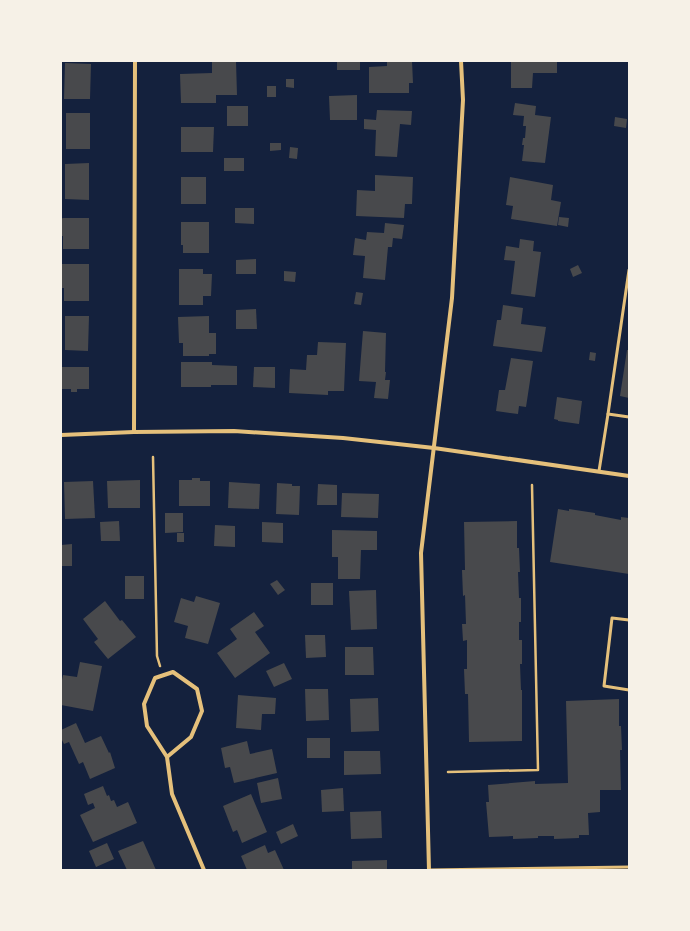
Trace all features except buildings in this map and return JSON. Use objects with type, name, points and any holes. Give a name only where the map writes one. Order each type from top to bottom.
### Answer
[{"type":"street","points":[[134,432],[135,61]]},
{"type":"street","points":[[428,870],[421,553],[452,298],[463,100],[461,61]]},
{"type":"street","points":[[61,435],[134,432],[234,431],[343,438],[434,448],[629,476]]},
{"type":"street","points":[[167,757],[191,737],[202,711],[196,689],[173,672],[155,678],[144,704],[146,726],[167,757],[172,794],[204,870]]},
{"type":"lane","points":[[598,471],[629,270]]},
{"type":"lane","points":[[608,414],[629,417]]},
{"type":"lane","points":[[629,620],[612,618],[604,686],[629,690]]},
{"type":"lane","points":[[428,870],[629,867]]},
{"type":"path","points":[[153,457],[157,656],[164,675]]},
{"type":"path","points":[[448,772],[538,770],[532,485]]}]
